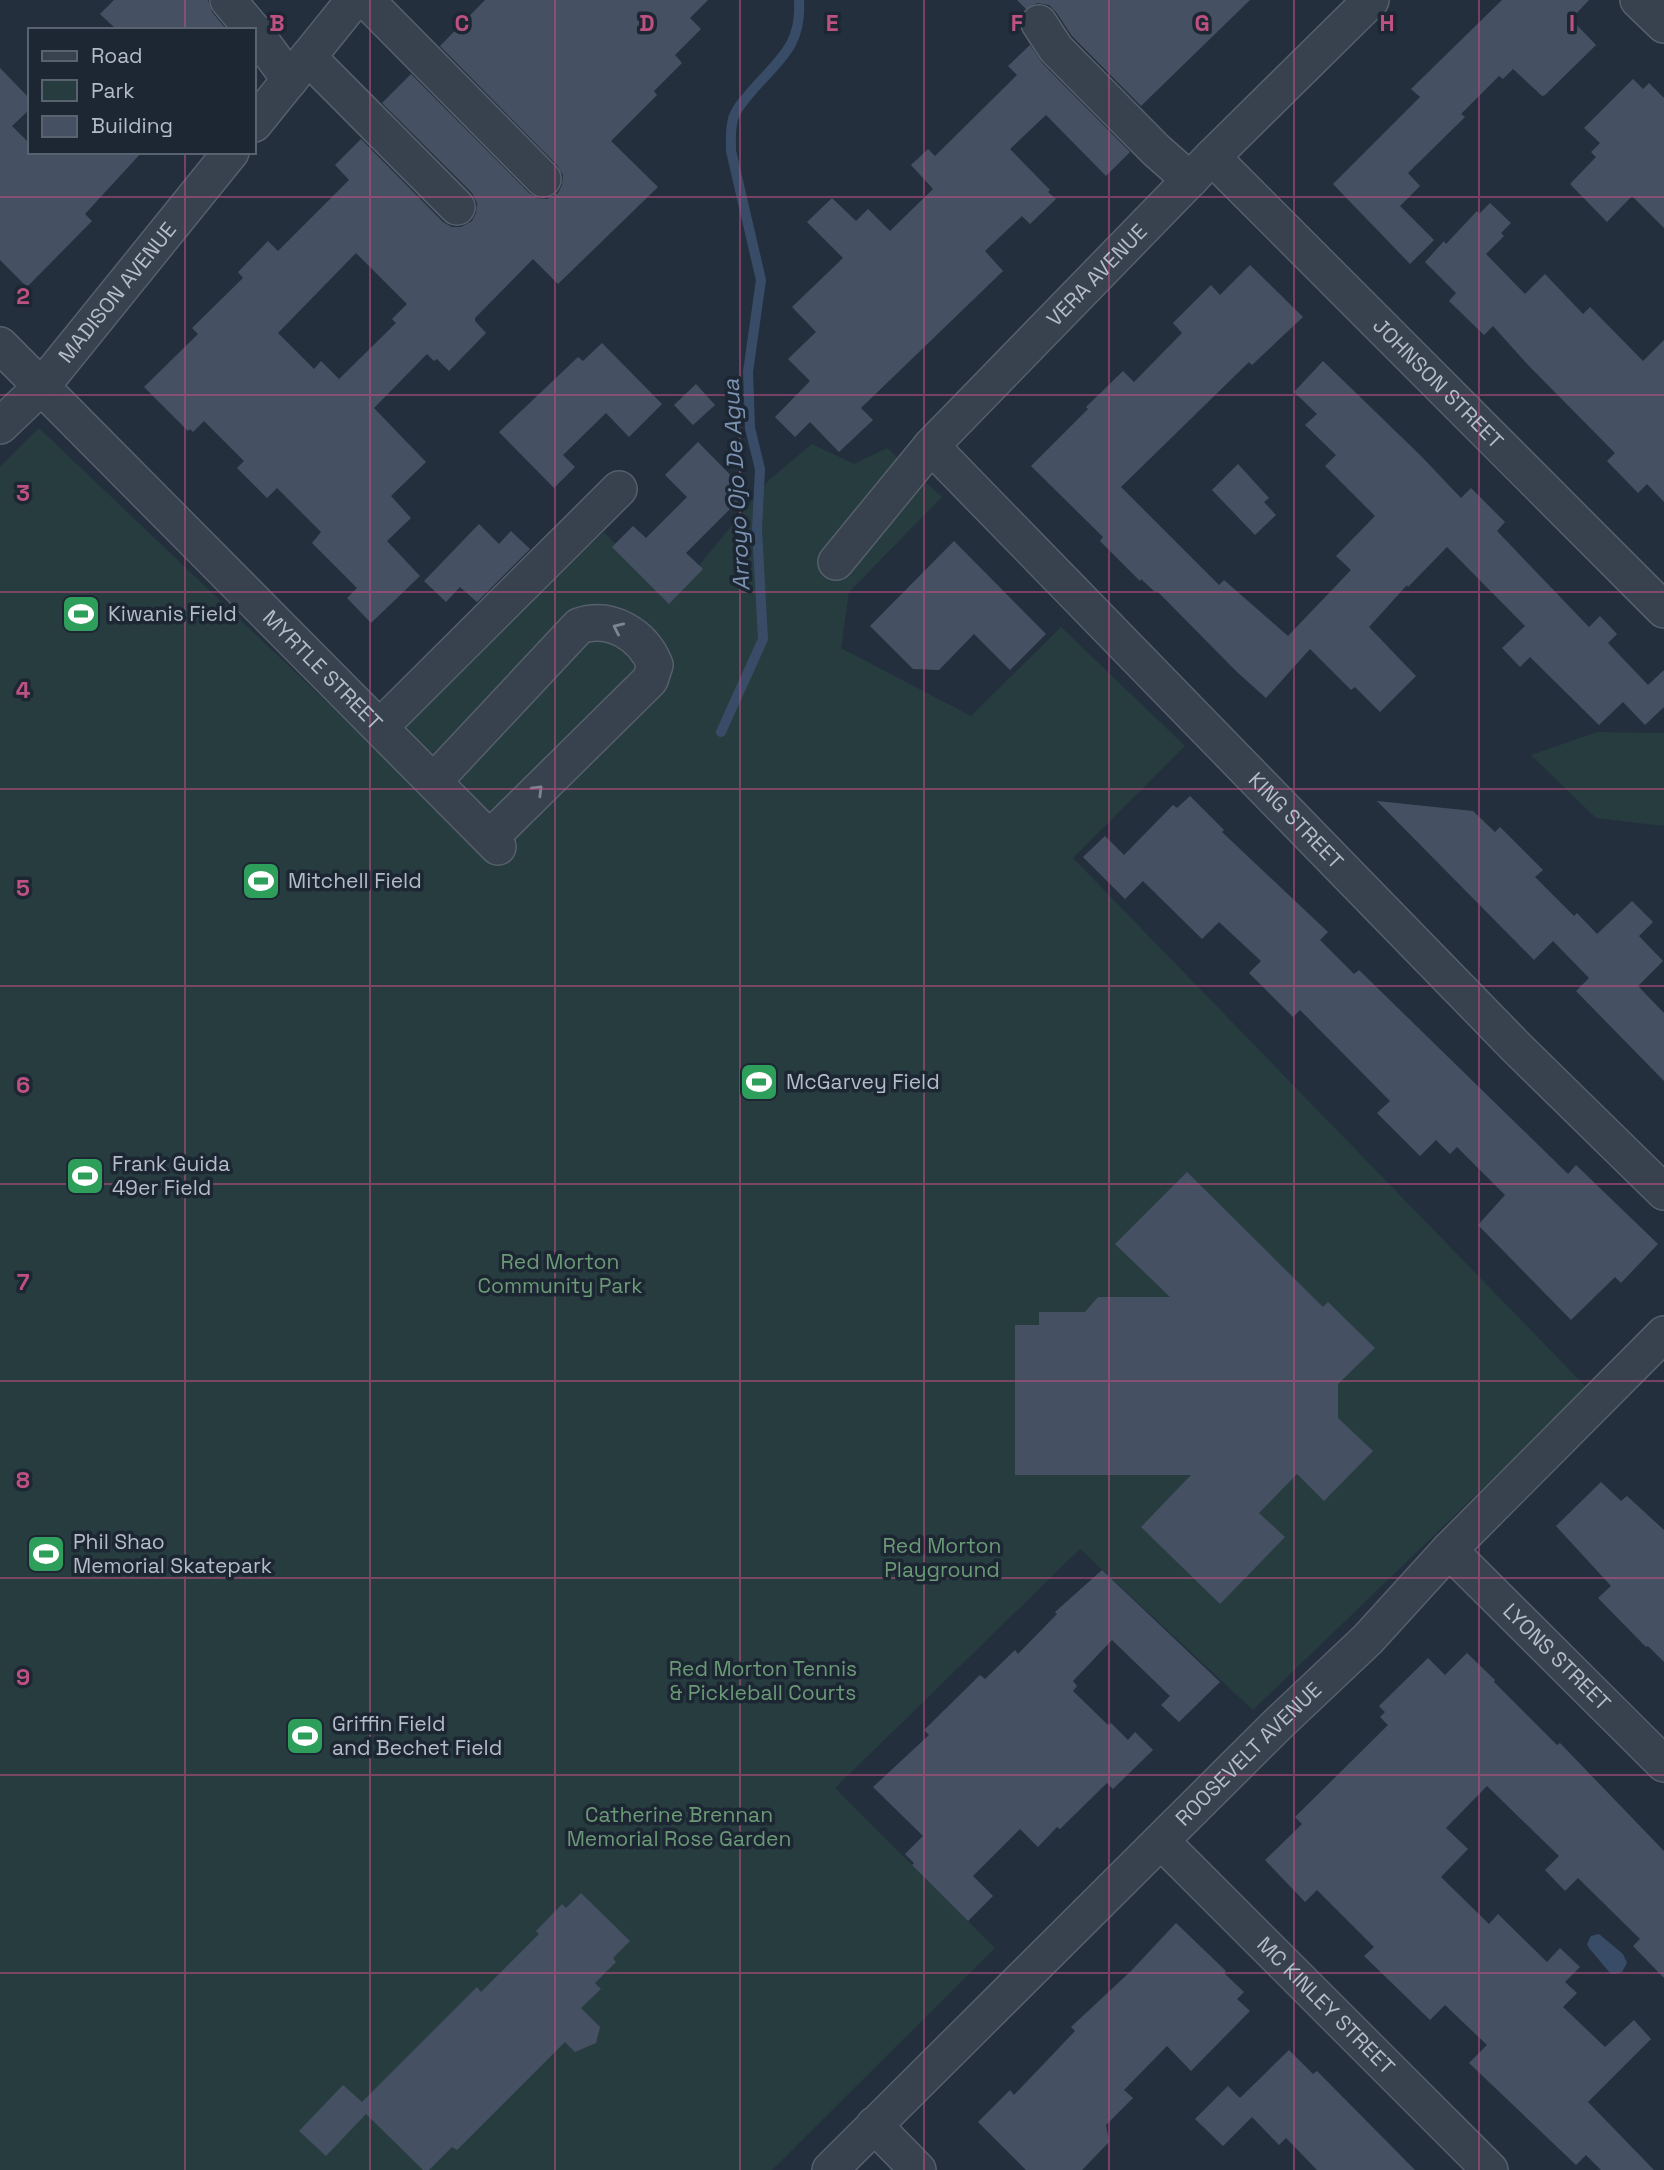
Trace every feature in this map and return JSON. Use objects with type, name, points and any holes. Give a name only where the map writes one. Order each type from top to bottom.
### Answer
[{"type":"street","points":[[228,0],[251,28]]},
{"type":"street","points":[[256,122],[354,0]]},
{"type":"street","points":[[366,0],[543,179]]},
{"type":"street","name":"VERA AVENUE","points":[[836,562],[931,446],[1201,169],[1371,0]]},
{"type":"street","points":[[1638,0],[1664,25]]},
{"type":"street","name":"JOHNSON STREET","points":[[1039,23],[1056,48],[1156,150],[1201,169],[1664,610]]},
{"type":"street","points":[[256,33],[457,207]]},
{"type":"street","name":"MADISON AVENUE","points":[[0,426],[41,386],[229,154]]},
{"type":"street","name":"MYRTLE STREET","points":[[0,345],[494,843],[650,680],[655,665],[649,651],[624,629],[606,622],[590,622],[579,626],[434,781]]},
{"type":"street","name":"KING STREET","points":[[931,446],[1517,1048],[1664,1192]]},
{"type":"street","points":[[380,727],[619,489]]},
{"type":"street","name":"ROOSEVELT AVENUE","points":[[830,2170],[1278,1724],[1368,1639],[1449,1550],[1664,1334]]},
{"type":"street","name":"LYONS STREET","points":[[1449,1550],[1664,1765]]},
{"type":"street","name":"MC KINLEY STREET","points":[[1161,1841],[1490,2170]]},
{"type":"street","points":[[874,2125],[918,2170]]},
{"type":"green space","name":"Red Morton Community Park","points":[[39,428],[374,747],[604,532],[670,601],[769,480],[812,444],[854,464],[887,448],[942,497],[849,592],[841,648],[971,716],[1061,627],[1185,746],[1073,858],[1587,1388],[1253,1710],[1080,1549],[835,1788],[995,1948],[772,2170],[0,2170],[0,467]]},
{"type":"green space","points":[[1597,732],[1664,733],[1664,826],[1596,818],[1531,755]]},
{"type":"water","points":[[1599,1934],[1623,1954],[1627,1963],[1622,1972],[1610,1973],[1589,1948],[1587,1944],[1591,1936]]},
{"type":"building","points":[[114,0],[208,0],[212,12],[225,28],[115,28],[100,14]]},
{"type":"building","points":[[485,0],[708,0],[690,18],[701,29],[675,55],[682,63],[654,91],[657,95],[611,141],[658,187],[558,284],[533,259],[475,318],[486,333],[449,371],[437,359],[434,361],[427,354],[374,408],[426,462],[391,496],[411,518],[387,541],[420,576],[371,623],[347,598],[357,588],[312,543],[321,532],[277,488],[267,498],[237,468],[244,461],[204,421],[193,432],[190,429],[188,431],[144,387],[198,334],[192,328],[243,278],[238,272],[268,241],[278,251],[349,180],[335,165],[361,139],[443,222],[452,227],[461,227],[472,221],[477,203],[472,193],[382,103],[411,74],[529,193],[537,198],[547,199],[558,193],[563,175],[557,165],[440,46]],"holes":[[[356,253],[407,304],[392,319],[396,323],[339,379],[321,361],[314,369],[278,333]]]},
{"type":"building","points":[[1017,0],[1250,0],[1141,106],[1072,36],[1049,5],[1037,3],[1026,9]]},
{"type":"building","points":[[1502,0],[1589,0],[1571,19],[1596,45],[1542,96],[1513,69],[1503,79],[1499,76],[1461,114],[1465,117],[1408,173],[1420,186],[1400,206],[1434,240],[1410,264],[1333,184],[1420,97],[1411,89]]},
{"type":"building","points":[[1030,45],[1042,63],[1130,152],[1106,176],[1046,115],[1010,149],[1056,199],[1030,224],[1022,216],[985,251],[1003,271],[861,408],[873,420],[839,452],[810,422],[795,437],[775,417],[810,381],[788,359],[816,332],[792,307],[843,258],[807,222],[832,198],[856,221],[868,209],[890,231],[933,189],[911,165],[928,149],[935,156],[1017,75],[1008,66]]},
{"type":"building","points":[[0,68],[28,97],[28,111],[12,126],[28,142],[28,154],[140,154],[85,214],[92,221],[27,287],[0,260]]},
{"type":"building","points":[[1633,79],[1643,89],[1649,83],[1664,98],[1664,228],[1632,196],[1607,222],[1570,184],[1596,157],[1591,152],[1600,143],[1584,128]]},
{"type":"building","points":[[1490,203],[1511,223],[1501,233],[1504,236],[1486,254],[1525,294],[1545,274],[1583,314],[1590,307],[1643,361],[1664,340],[1664,502],[1647,484],[1638,493],[1607,461],[1615,453],[1493,326],[1484,335],[1449,301],[1456,293],[1425,262],[1477,211],[1479,214]]},
{"type":"building","points":[[1250,265],[1303,317],[1252,365],[1249,362],[1121,487],[1219,585],[1224,580],[1288,636],[1351,570],[1336,556],[1375,516],[1325,466],[1336,455],[1305,425],[1317,414],[1294,392],[1323,361],[1461,498],[1471,488],[1505,522],[1497,531],[1589,627],[1600,616],[1617,634],[1608,643],[1648,685],[1664,670],[1664,707],[1645,725],[1623,702],[1599,725],[1530,657],[1520,667],[1502,648],[1525,626],[1447,547],[1408,587],[1407,585],[1369,627],[1416,676],[1380,712],[1355,687],[1351,690],[1310,649],[1266,698],[1157,591],[1141,579],[1140,581],[1100,541],[1103,537],[1031,466],[1123,371],[1134,382],[1182,333],[1173,323],[1211,285],[1220,295]]},
{"type":"building","points":[[602,343],[662,404],[629,437],[606,413],[563,455],[575,467],[554,488],[499,432],[578,357],[583,361]]},
{"type":"building","points":[[696,384],[715,405],[693,425],[674,405]]},
{"type":"building","points":[[698,442],[747,492],[686,553],[703,569],[669,604],[612,547],[633,526],[646,538],[687,497],[665,475]]},
{"type":"building","points":[[1238,464],[1269,498],[1264,502],[1276,515],[1255,535],[1212,490]]},
{"type":"building","points":[[479,524],[499,544],[511,531],[530,549],[477,602],[460,587],[446,602],[424,581]]},
{"type":"building","points":[[954,541],[1046,634],[1010,670],[974,634],[939,670],[913,669],[870,626]]},
{"type":"building","points":[[1190,796],[1224,830],[1222,832],[1328,932],[1320,940],[1354,974],[1359,970],[1568,1174],[1576,1165],[1658,1244],[1621,1283],[1615,1277],[1571,1320],[1478,1225],[1505,1195],[1457,1147],[1450,1154],[1436,1140],[1420,1156],[1377,1113],[1390,1101],[1300,1010],[1293,1017],[1249,973],[1261,961],[1219,922],[1202,939],[1143,881],[1125,899],[1083,857],[1105,836],[1124,855],[1173,805],[1177,808]]},
{"type":"building","points":[[1377,801],[1473,811],[1495,832],[1500,827],[1543,870],[1535,877],[1574,916],[1577,913],[1597,934],[1632,901],[1653,922],[1639,936],[1663,961],[1638,986],[1664,1013],[1664,1081],[1576,991],[1589,978],[1553,941],[1534,960]]},
{"type":"building","points":[[1187,1172],[1323,1307],[1328,1302],[1375,1348],[1338,1384],[1338,1418],[1373,1451],[1324,1501],[1297,1474],[1259,1513],[1285,1537],[1220,1604],[1141,1527],[1191,1475],[1015,1475],[1015,1325],[1039,1325],[1039,1312],[1085,1312],[1098,1297],[1170,1297],[1115,1244]]},
{"type":"building","points":[[1601,1482],[1621,1501],[1627,1496],[1664,1530],[1664,1662],[1598,1598],[1611,1586],[1556,1526]]},
{"type":"building","points":[[1102,1570],[1220,1682],[1179,1722],[1161,1705],[1170,1696],[1112,1640],[1073,1681],[1077,1686],[1073,1691],[1108,1725],[1111,1723],[1128,1740],[1135,1732],[1153,1750],[1113,1789],[1107,1783],[1038,1847],[1020,1829],[973,1876],[993,1896],[968,1921],[912,1865],[914,1863],[905,1854],[923,1836],[873,1787],[929,1735],[924,1730],[980,1675],[985,1679],[1015,1650],[1018,1654],[1057,1614],[1055,1612]]},
{"type":"building","points":[[1467,1653],[1557,1745],[1560,1743],[1664,1851],[1664,1978],[1633,1946],[1640,1939],[1578,1878],[1565,1891],[1545,1870],[1559,1856],[1487,1786],[1446,1828],[1468,1849],[1441,1877],[1489,1924],[1498,1914],[1547,1962],[1560,1948],[1580,1967],[1565,1982],[1577,1993],[1563,2007],[1605,2047],[1634,2020],[1651,2039],[1588,2102],[1654,2170],[1601,2170],[1586,2155],[1576,2165],[1469,2063],[1487,2045],[1445,2005],[1430,2020],[1364,1956],[1374,1947],[1317,1890],[1305,1902],[1265,1860],[1302,1824],[1295,1817],[1388,1725],[1380,1717],[1385,1712],[1379,1706],[1428,1658],[1445,1675]]},
{"type":"building","points":[[581,1893],[630,1941],[613,1958],[616,1962],[595,1983],[601,1989],[581,2008],[600,2027],[596,2043],[575,2052],[565,2042],[457,2150],[452,2147],[429,2170],[423,2170],[366,2114],[326,2156],[299,2131],[343,2085],[362,2102],[477,1987],[481,1992],[539,1934],[536,1931],[562,1904],[566,1908]]},
{"type":"building","points":[[1176,1923],[1244,1992],[1237,1999],[1250,2011],[1191,2071],[1167,2046],[1124,2090],[1133,2098],[1106,2125],[1109,2142],[1082,2170],[1026,2170],[978,2122],[1010,2090],[1014,2095],[1075,2031],[1071,2027],[1131,1971]]},
{"type":"building","points":[[1289,2050],[1313,2074],[1317,2071],[1415,2170],[1317,2170],[1286,2138],[1279,2145],[1252,2117],[1223,2146],[1195,2119],[1228,2086],[1240,2098]]},
{"type":"waterway","name":"Arroyo Ojo De Agua","points":[[721,732],[763,639],[757,529],[760,469],[750,428],[748,372],[761,280],[731,151],[731,127],[740,105],[779,61],[792,41],[797,30],[799,0]]},
{"type":"place","name":"Kiwanis Field","points":[[81,614]]},
{"type":"place","name":"Mitchell Field","points":[[261,881]]},
{"type":"place","name":"McGarvey Field","points":[[759,1082]]},
{"type":"place","name":"Frank Guida 49er Field","points":[[85,1176]]},
{"type":"place","name":"Phil Shao Memorial Skatepark","points":[[46,1554]]},
{"type":"place","name":"Griffin Field and Bechet Field","points":[[305,1736]]},
{"type":"park label","name":"Red Morton Playground","points":[[942,1558]]},
{"type":"park label","name":"Red Morton Tennis & Pickleball Courts","points":[[763,1681]]},
{"type":"park label","name":"Catherine Brennan Memorial Rose Garden","points":[[679,1827]]}]
